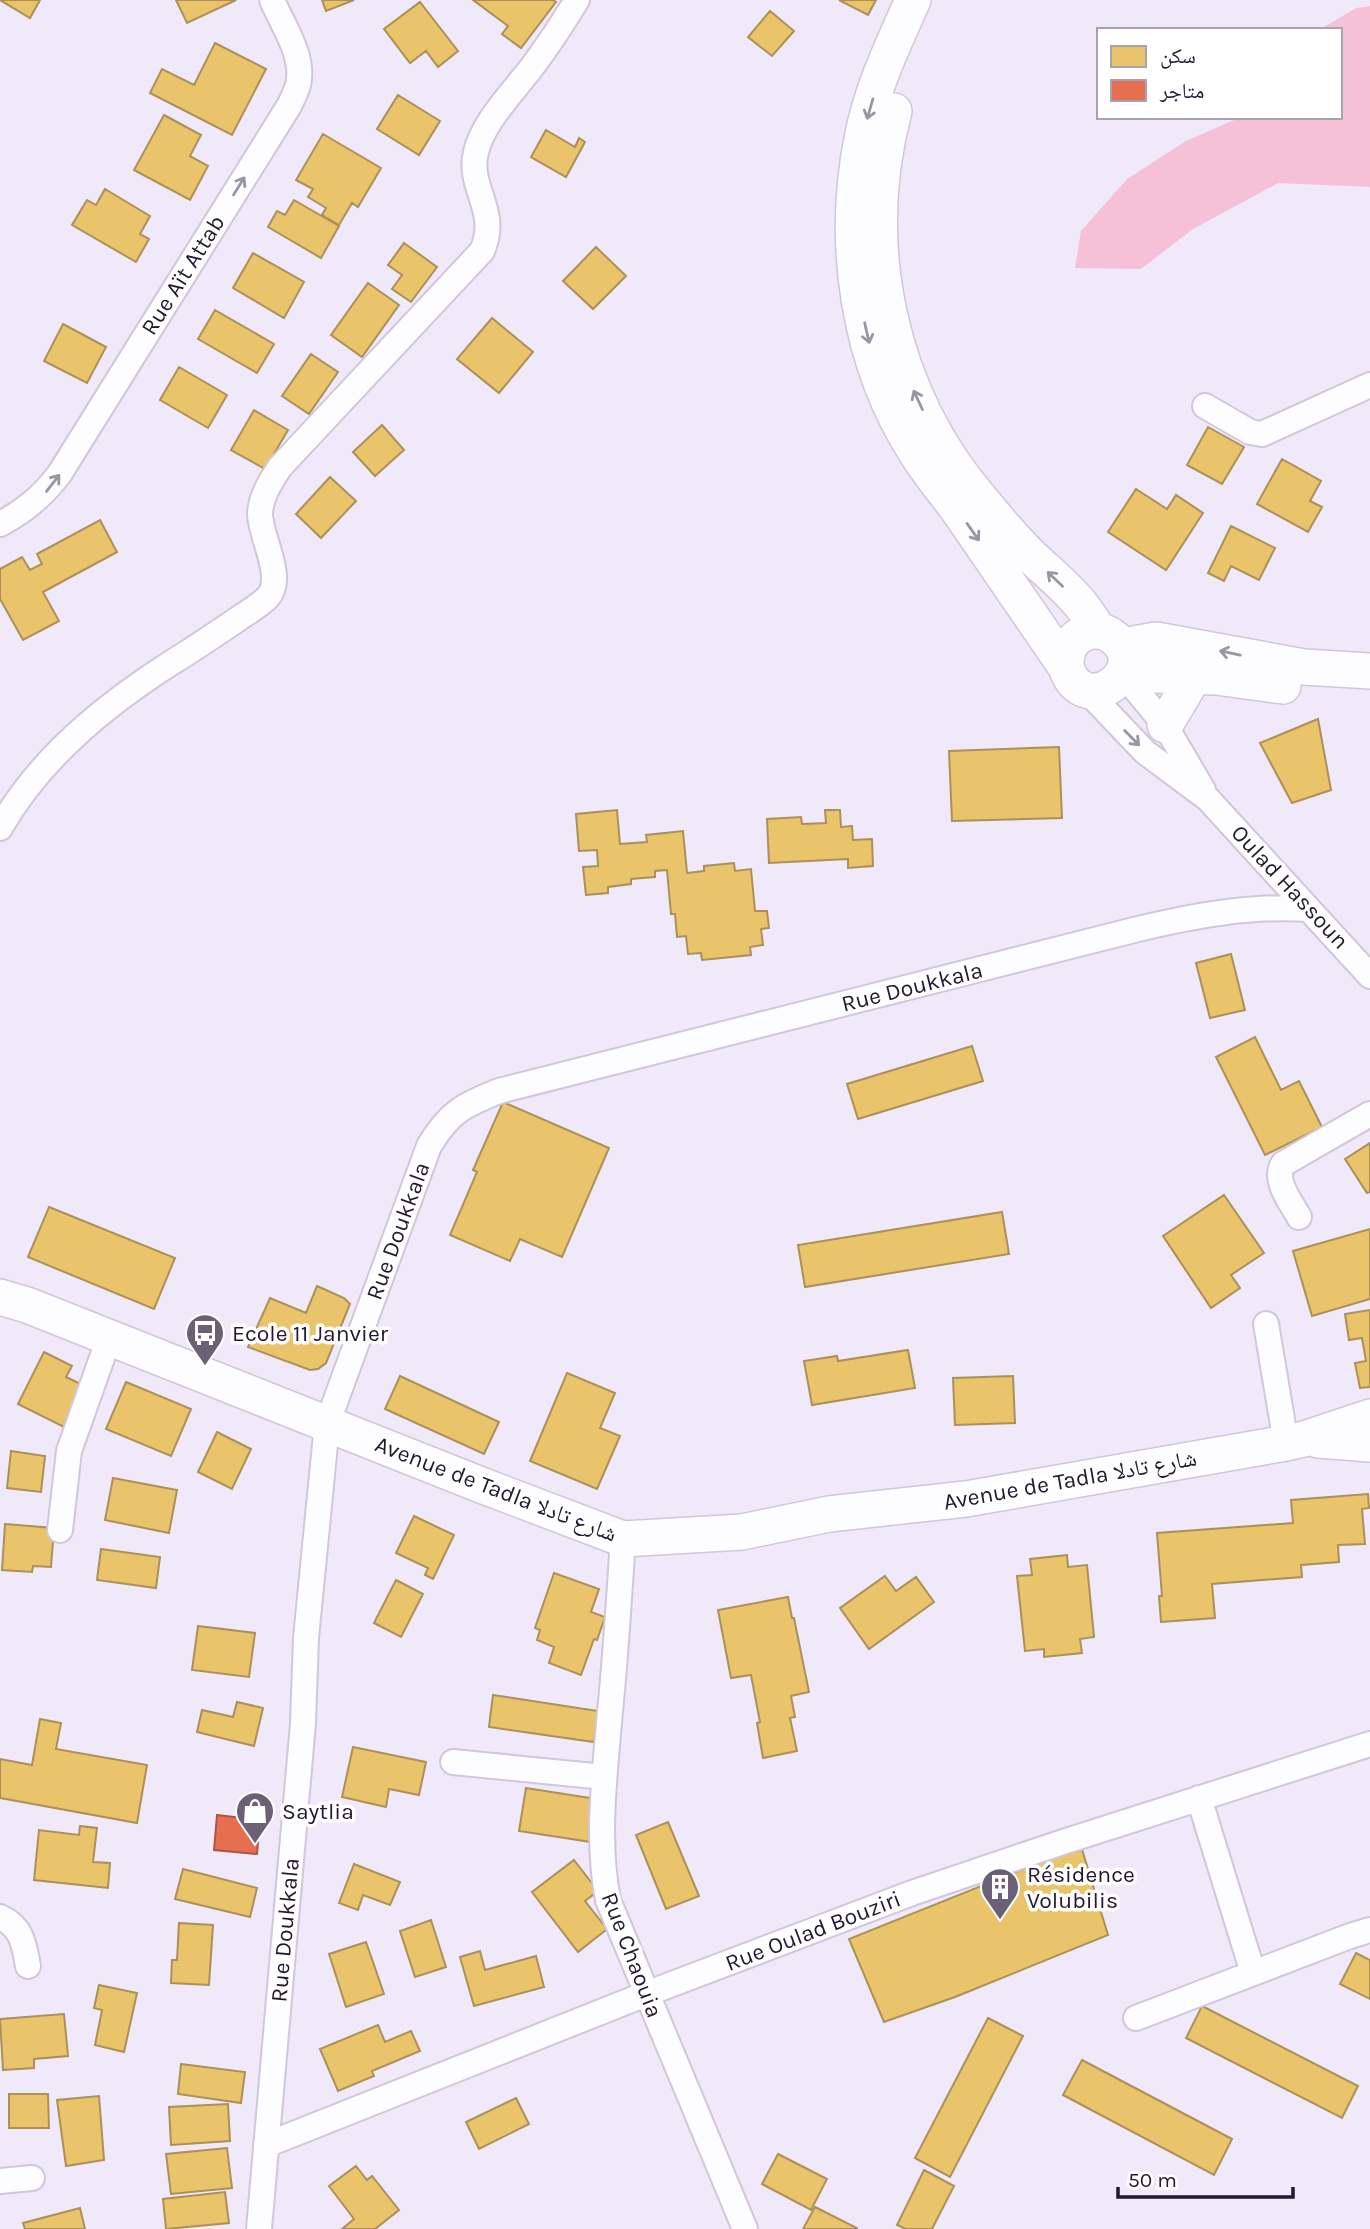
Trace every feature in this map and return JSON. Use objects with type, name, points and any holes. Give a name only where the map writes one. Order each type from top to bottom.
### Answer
[{"type":"street","name":"Rue Aït Attab","points":[[0,524],[32,505],[60,473],[289,106],[298,86],[297,55],[272,0]]},
{"type":"street","points":[[913,0],[877,85],[862,137],[854,205],[853,246],[859,301],[872,354],[891,405],[916,454],[1075,678],[1091,691],[1105,690],[1115,684],[1115,650],[1080,604],[1026,551],[979,498],[947,453],[915,396],[897,347],[883,283],[879,244],[879,192],[886,141],[899,90],[937,0]]},
{"type":"street","points":[[0,828],[34,778],[81,730],[270,594],[274,585],[274,574],[260,513],[270,482],[289,457],[482,251],[489,229],[473,168],[476,150],[489,123],[549,44],[576,1]]},
{"type":"street","points":[[1205,406],[1250,432],[1262,434],[1370,385]]},
{"type":"street","points":[[1075,678],[1067,653],[1073,640],[1085,633],[1115,650],[1193,678],[1216,677],[1308,690],[1370,694]]},
{"type":"street","points":[[1115,650],[1156,640],[1304,667],[1370,671]]},
{"type":"street","name":"Oulad Hassoun","points":[[1115,650],[1165,725],[1208,799]]},
{"type":"street","name":"Oulad Hassoun","points":[[1075,678],[1146,752],[1208,799],[1308,909],[1360,951],[1370,976]]},
{"type":"street","points":[[1165,725],[1193,678]]},
{"type":"street","name":"Rue Doukkala","points":[[259,2229],[303,1723],[306,1638],[327,1424],[429,1146],[441,1125],[455,1111],[499,1091],[1138,929],[1214,914],[1308,909]]},
{"type":"street","points":[[1299,1217],[1279,1179],[1283,1164],[1370,1114]]},
{"type":"street","name":"Avenue de Tadla شارع تادلا","points":[[0,1297],[623,1539],[743,1532],[829,1514],[966,1499],[1295,1441],[1370,1417]]},
{"type":"street","points":[[1265,1324],[1295,1441]]},
{"type":"street","points":[[60,1530],[69,1451],[109,1338]]},
{"type":"street","name":"Avenue de Tadla شارع تادلا","points":[[1295,1441],[1370,1444]]},
{"type":"street","name":"Rue Chaouia","points":[[623,1539],[604,1777],[602,1839],[605,1884],[608,1900],[646,1994],[745,2229]]},
{"type":"street","name":"Rue Oulad Bouziri","points":[[266,2145],[646,1994],[912,1893],[1370,1744]]},
{"type":"street","points":[[453,1762],[604,1777]]},
{"type":"street","points":[[1199,1798],[1253,1973]]},
{"type":"street","points":[[0,1917],[13,1924],[20,1933],[28,1966]]},
{"type":"street","points":[[1136,2018],[1370,1930]]},
{"type":"street","points":[[0,2181],[32,2178]]},
{"type":"shaded area","points":[[1370,6],[1370,187],[1278,183],[1193,229],[1141,269],[1075,268],[1081,231],[1127,179],[1186,141],[1236,119],[1342,119],[1342,28],[1322,28],[1356,8]]},
{"type":"building: سكن","points":[[0,0],[40,0],[30,18]]},
{"type":"building: سكن","points":[[176,0],[236,0],[187,23]]},
{"type":"building: سكن","points":[[322,0],[354,0],[326,11]]},
{"type":"building: سكن","points":[[473,0],[556,2],[521,48],[502,34],[508,26]]},
{"type":"building: سكن","points":[[839,0],[876,0],[868,15]]},
{"type":"building: سكن","points":[[420,2],[458,51],[438,67],[426,51],[410,63],[384,29]]},
{"type":"building: سكن","points":[[770,11],[794,31],[772,56],[748,37]]},
{"type":"building: سكن","points":[[215,43],[266,69],[232,135],[150,93],[162,69],[194,85]]},
{"type":"building: سكن","points":[[398,95],[440,121],[419,155],[377,129]]},
{"type":"building: سكن","points":[[164,115],[201,135],[190,156],[208,166],[190,200],[134,170]]},
{"type":"building: سكن","points":[[546,130],[575,147],[579,138],[585,142],[566,177],[531,157]]},
{"type":"building: سكن","points":[[323,134],[381,168],[358,207],[352,203],[339,225],[322,215],[326,208],[308,197],[313,189],[296,180]]},
{"type":"building: سكن","points":[[105,189],[150,216],[140,234],[149,239],[136,262],[72,225],[87,200],[96,205]]},
{"type":"building: سكن","points":[[294,200],[339,226],[321,258],[268,227],[277,211],[285,215]]},
{"type":"building: سكن","points":[[404,243],[437,267],[411,302],[392,289],[402,275],[388,265]]},
{"type":"building: سكن","points":[[596,247],[626,276],[593,309],[563,281]]},
{"type":"building: سكن","points":[[253,253],[304,282],[284,318],[233,288]]},
{"type":"building: سكن","points":[[368,283],[399,305],[362,357],[331,335]]},
{"type":"building: سكن","points":[[215,310],[274,344],[257,373],[198,339]]},
{"type":"building: سكن","points":[[492,318],[533,352],[499,393],[457,359]]},
{"type":"building: سكن","points":[[63,324],[106,347],[87,383],[44,361]]},
{"type":"building: سكن","points":[[311,354],[338,372],[309,414],[282,396]]},
{"type":"building: سكن","points":[[179,367],[227,395],[208,428],[160,400]]},
{"type":"building: سكن","points":[[254,410],[288,430],[265,469],[231,450]]},
{"type":"building: سكن","points":[[382,425],[404,450],[375,476],[353,452]]},
{"type":"building: سكن","points":[[1208,427],[1244,447],[1222,484],[1187,465]]},
{"type":"building: سكن","points":[[1282,459],[1321,481],[1310,501],[1322,507],[1308,532],[1257,504]]},
{"type":"building: سكن","points":[[330,477],[356,501],[321,538],[296,514]]},
{"type":"building: سكن","points":[[1136,489],[1167,509],[1176,495],[1203,513],[1166,570],[1108,532]]},
{"type":"building: سكن","points":[[100,520],[117,552],[43,592],[59,621],[23,640],[0,599],[0,569],[22,557],[30,570],[42,564],[37,554]]},
{"type":"building: سكن","points":[[1231,526],[1275,548],[1259,580],[1231,566],[1224,581],[1208,573]]},
{"type":"building: سكن","points":[[1318,719],[1331,790],[1292,803],[1260,743]]},
{"type":"building: سكن","points":[[1059,747],[1062,818],[952,821],[949,751]]},
{"type":"building: سكن","points":[[617,810],[620,844],[647,842],[646,835],[683,831],[687,873],[704,871],[704,866],[734,863],[735,871],[751,869],[755,911],[767,911],[769,928],[761,929],[763,945],[750,947],[751,955],[702,960],[701,953],[688,954],[686,936],[677,937],[675,914],[671,914],[667,870],[655,871],[655,877],[631,879],[631,884],[608,887],[608,893],[586,895],[583,867],[598,866],[597,850],[579,851],[576,814]]},
{"type":"building: سكن","points":[[825,810],[840,810],[841,827],[852,826],[853,840],[872,839],[873,866],[848,868],[848,859],[769,863],[767,819],[801,817],[802,824],[826,823]]},
{"type":"building: سكن","points":[[1231,954],[1245,1010],[1210,1018],[1196,963]]},
{"type":"building: سكن","points":[[1255,1037],[1281,1090],[1299,1081],[1322,1127],[1265,1155],[1216,1057]]},
{"type":"building: سكن","points":[[972,1046],[983,1081],[858,1119],[847,1084]]},
{"type":"building: سكن","points":[[503,1102],[609,1148],[562,1257],[520,1239],[510,1261],[450,1235],[477,1172],[473,1170]]},
{"type":"building: سكن","points":[[1370,1143],[1370,1192],[1367,1193],[1345,1159]]},
{"type":"building: سكن","points":[[1224,1195],[1264,1253],[1231,1275],[1240,1288],[1211,1308],[1163,1236]]},
{"type":"building: سكن","points":[[49,1207],[175,1258],[154,1309],[28,1257]]},
{"type":"building: سكن","points":[[1002,1212],[1009,1254],[805,1287],[798,1245]]},
{"type":"building: سكن","points":[[1370,1229],[1370,1299],[1312,1316],[1293,1251]]},
{"type":"building: سكن","points":[[317,1286],[344,1298],[350,1304],[326,1363],[318,1369],[310,1370],[248,1347],[270,1298],[306,1313]]},
{"type":"building: سكن","points":[[1370,1310],[1370,1387],[1360,1388],[1355,1363],[1366,1361],[1362,1338],[1349,1340],[1345,1314]]},
{"type":"building: سكن","points":[[908,1350],[915,1388],[812,1405],[804,1361],[837,1356],[838,1361]]},
{"type":"building: سكن","points":[[44,1352],[72,1366],[66,1377],[85,1386],[64,1427],[18,1404]]},
{"type":"building: سكن","points":[[567,1373],[615,1393],[600,1428],[620,1436],[597,1489],[530,1461]]},
{"type":"building: سكن","points":[[400,1376],[499,1422],[484,1454],[385,1409]]},
{"type":"building: سكن","points":[[1013,1376],[1015,1423],[955,1425],[953,1378]]},
{"type":"building: سكن","points":[[126,1382],[191,1409],[171,1456],[106,1429]]},
{"type":"building: سكن","points":[[217,1432],[251,1449],[232,1489],[198,1472]]},
{"type":"building: سكن","points":[[11,1451],[45,1456],[41,1492],[7,1488]]},
{"type":"building: سكن","points":[[113,1478],[177,1490],[169,1533],[105,1520]]},
{"type":"building: سكن","points":[[1368,1494],[1369,1508],[1362,1509],[1365,1544],[1338,1545],[1339,1562],[1301,1565],[1302,1577],[1212,1584],[1215,1618],[1161,1622],[1159,1596],[1162,1596],[1157,1533],[1293,1523],[1291,1500]]},
{"type":"building: سكن","points":[[414,1516],[454,1535],[433,1579],[425,1575],[428,1568],[396,1553]]},
{"type":"building: سكن","points":[[5,1524],[54,1528],[51,1567],[33,1566],[32,1572],[2,1570]]},
{"type":"building: سكن","points":[[101,1549],[160,1557],[156,1588],[97,1580]]},
{"type":"building: سكن","points":[[1067,1555],[1068,1567],[1087,1565],[1094,1637],[1080,1639],[1082,1653],[1044,1657],[1044,1649],[1025,1651],[1017,1576],[1032,1575],[1030,1559]]},
{"type":"building: سكن","points":[[554,1573],[599,1589],[591,1612],[605,1617],[581,1675],[549,1663],[554,1647],[537,1640],[540,1630],[535,1628]]},
{"type":"building: سكن","points":[[885,1576],[896,1591],[916,1577],[934,1602],[869,1649],[840,1608]]},
{"type":"building: سكن","points":[[396,1580],[423,1594],[401,1637],[374,1623]]},
{"type":"building: سكن","points":[[788,1597],[809,1692],[791,1696],[795,1717],[790,1718],[797,1751],[763,1758],[757,1723],[760,1722],[751,1675],[731,1678],[718,1610]]},
{"type":"building: سكن","points":[[198,1626],[255,1633],[249,1677],[192,1670]]},
{"type":"building: سكن","points":[[493,1695],[598,1711],[594,1742],[489,1727]]},
{"type":"building: سكن","points":[[237,1702],[263,1708],[254,1746],[197,1732],[202,1710],[233,1717]]},
{"type":"building: سكن","points":[[40,1719],[61,1723],[56,1749],[147,1765],[137,1823],[0,1798],[0,1759],[32,1765]]},
{"type":"building: سكن","points":[[353,1747],[426,1762],[419,1795],[389,1789],[386,1807],[342,1797]]},
{"type":"building: سكن","points":[[526,1788],[597,1799],[591,1842],[519,1831]]},
{"type":"building: سكن","points":[[668,1822],[699,1896],[666,1909],[636,1835]]},
{"type":"building: سكن","points":[[80,1826],[97,1828],[93,1862],[110,1863],[108,1888],[34,1880],[39,1830],[79,1835]]},
{"type":"building: سكن","name":"Résidence Volubilis","points":[[1081,1846],[1108,1935],[955,1997],[884,2022],[849,1939]]},
{"type":"building: سكن","points":[[574,1860],[598,1891],[585,1901],[607,1929],[578,1952],[532,1892]]},
{"type":"building: سكن","points":[[354,1864],[400,1882],[390,1905],[363,1895],[358,1910],[339,1903]]},
{"type":"building: سكن","points":[[183,1869],[257,1888],[250,1917],[175,1899]]},
{"type":"building: سكن","points":[[431,1920],[446,1967],[415,1977],[400,1931]]},
{"type":"building: سكن","points":[[179,1923],[213,1925],[209,1985],[171,1983],[172,1960],[177,1960]]},
{"type":"building: سكن","points":[[366,1942],[384,1994],[346,2007],[329,1954]]},
{"type":"building: سكن","points":[[480,1951],[485,1970],[536,1956],[544,1987],[474,2006],[460,1957]]},
{"type":"building: سكن","points":[[1356,1953],[1370,1960],[1370,1999],[1340,1984]]},
{"type":"building: سكن","points":[[99,1985],[137,1993],[124,2052],[95,2045],[102,2010],[94,2008]]},
{"type":"building: سكن","points":[[1202,2006],[1358,2086],[1342,2118],[1186,2038]]},
{"type":"building: سكن","points":[[64,2014],[68,2056],[34,2059],[34,2068],[3,2070],[0,2019]]},
{"type":"building: سكن","points":[[988,2018],[1023,2036],[950,2177],[915,2158]]},
{"type":"building: سكن","points":[[378,2025],[385,2042],[411,2031],[420,2051],[372,2071],[374,2076],[338,2091],[320,2049]]},
{"type":"building: سكن","points":[[1082,2060],[1232,2139],[1214,2175],[1063,2095]]},
{"type":"building: سكن","points":[[181,2064],[245,2072],[241,2103],[178,2094]]},
{"type":"building: سكن","points":[[9,2094],[48,2094],[49,2128],[9,2128]]},
{"type":"building: سكن","points":[[99,2096],[104,2160],[66,2166],[57,2100]]},
{"type":"building: سكن","points":[[516,2098],[529,2124],[479,2149],[466,2122]]},
{"type":"building: سكن","points":[[228,2104],[230,2141],[171,2145],[169,2107]]},
{"type":"building: سكن","points":[[227,2148],[232,2188],[171,2194],[166,2154]]},
{"type":"building: سكن","points":[[778,2154],[827,2179],[811,2210],[762,2184]]},
{"type":"building: سكن","points":[[356,2166],[367,2180],[372,2176],[399,2210],[375,2229],[342,2229],[354,2219],[329,2186]]},
{"type":"building: سكن","points":[[924,2170],[954,2186],[932,2229],[906,2229],[897,2225]]},
{"type":"building: سكن","points":[[225,2192],[229,2223],[166,2229],[163,2199]]},
{"type":"building: سكن","points":[[815,2207],[857,2228],[857,2229],[803,2229]]},
{"type":"building: سكن","points":[[80,2208],[85,2229],[25,2229],[23,2223]]},
{"type":"building: متاجر","points":[[217,1815],[260,1820],[257,1854],[214,1850]]},
{"type":"place","name":"Ecole 11 Janvier","points":[[205,1367]]},
{"type":"place","name":"Saytlia","points":[[255,1845]]},
{"type":"place","name":"Résidence Volubilis","points":[[1000,1921]]}]
